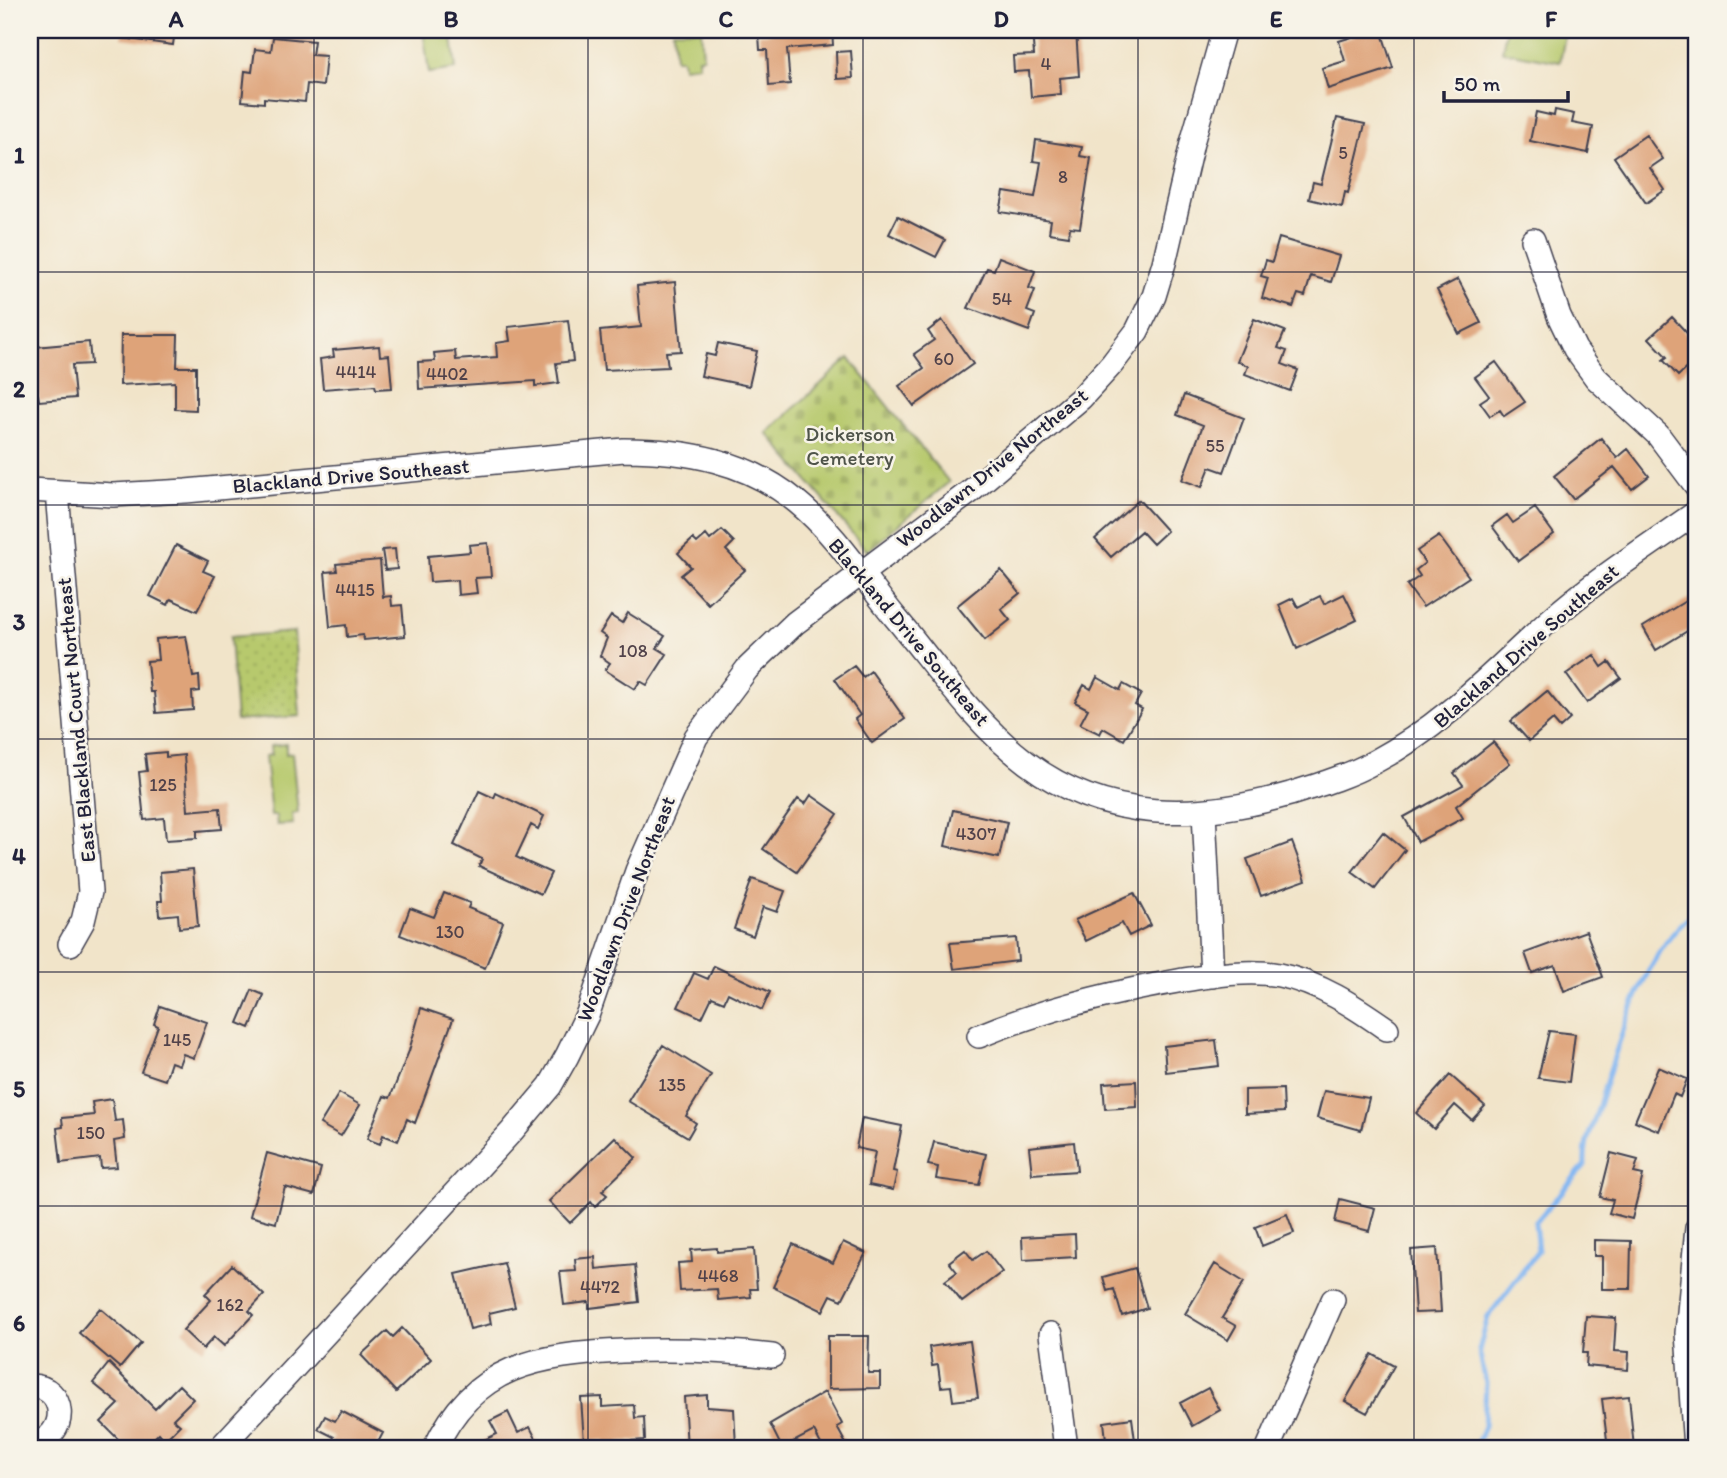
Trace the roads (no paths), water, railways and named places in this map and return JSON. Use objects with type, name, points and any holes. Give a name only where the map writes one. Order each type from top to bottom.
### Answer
[{"type":"street","name":"Woodlawn Drive Northeast","points":[[220,1448],[550,1086],[588,1013],[637,871],[696,737],[747,669],[796,623],[971,491],[1081,398],[1112,365],[1136,331],[1153,296],[1164,263],[1192,143],[1224,30]]},
{"type":"street","points":[[1533,240],[1559,316],[1576,349],[1596,378],[1658,435],[1697,487]]},
{"type":"street","name":"Blackland Drive Southeast","points":[[30,490],[113,495],[186,491],[625,450],[664,450],[726,462],[761,479],[797,502],[967,704],[1026,762],[1070,789],[1103,802],[1136,810],[1204,812],[1246,805],[1310,788],[1375,762],[1411,740],[1475,693],[1550,620],[1593,585],[1697,512]]},
{"type":"street","name":"East Blackland Court Northeast","points":[[57,492],[90,892],[83,921],[69,944]]},
{"type":"street","points":[[1204,812],[1212,976]]},
{"type":"street","points":[[979,1037],[1047,1009],[1094,996],[1212,976],[1260,974],[1304,983],[1347,1001],[1387,1029]]},
{"type":"street","points":[[1695,1448],[1687,1333],[1697,1228]]},
{"type":"street","points":[[1268,1448],[1333,1300]]},
{"type":"street","points":[[1051,1334],[1066,1448]]},
{"type":"street","points":[[435,1448],[455,1415],[480,1387],[511,1368],[539,1358],[566,1354],[694,1349],[772,1356]]},
{"type":"street","points":[[30,1386],[50,1392],[58,1404],[60,1419],[55,1432],[41,1445]]},
{"type":"waterway","points":[[1475,1448],[1484,1426],[1486,1383],[1479,1350],[1488,1317],[1538,1251],[1535,1223],[1585,1165],[1588,1136],[1634,1001],[1662,949],[1678,927],[1697,911]]},
{"type":"park label","name":"Dickerson Cemetery","points":[[850,446]]}]
